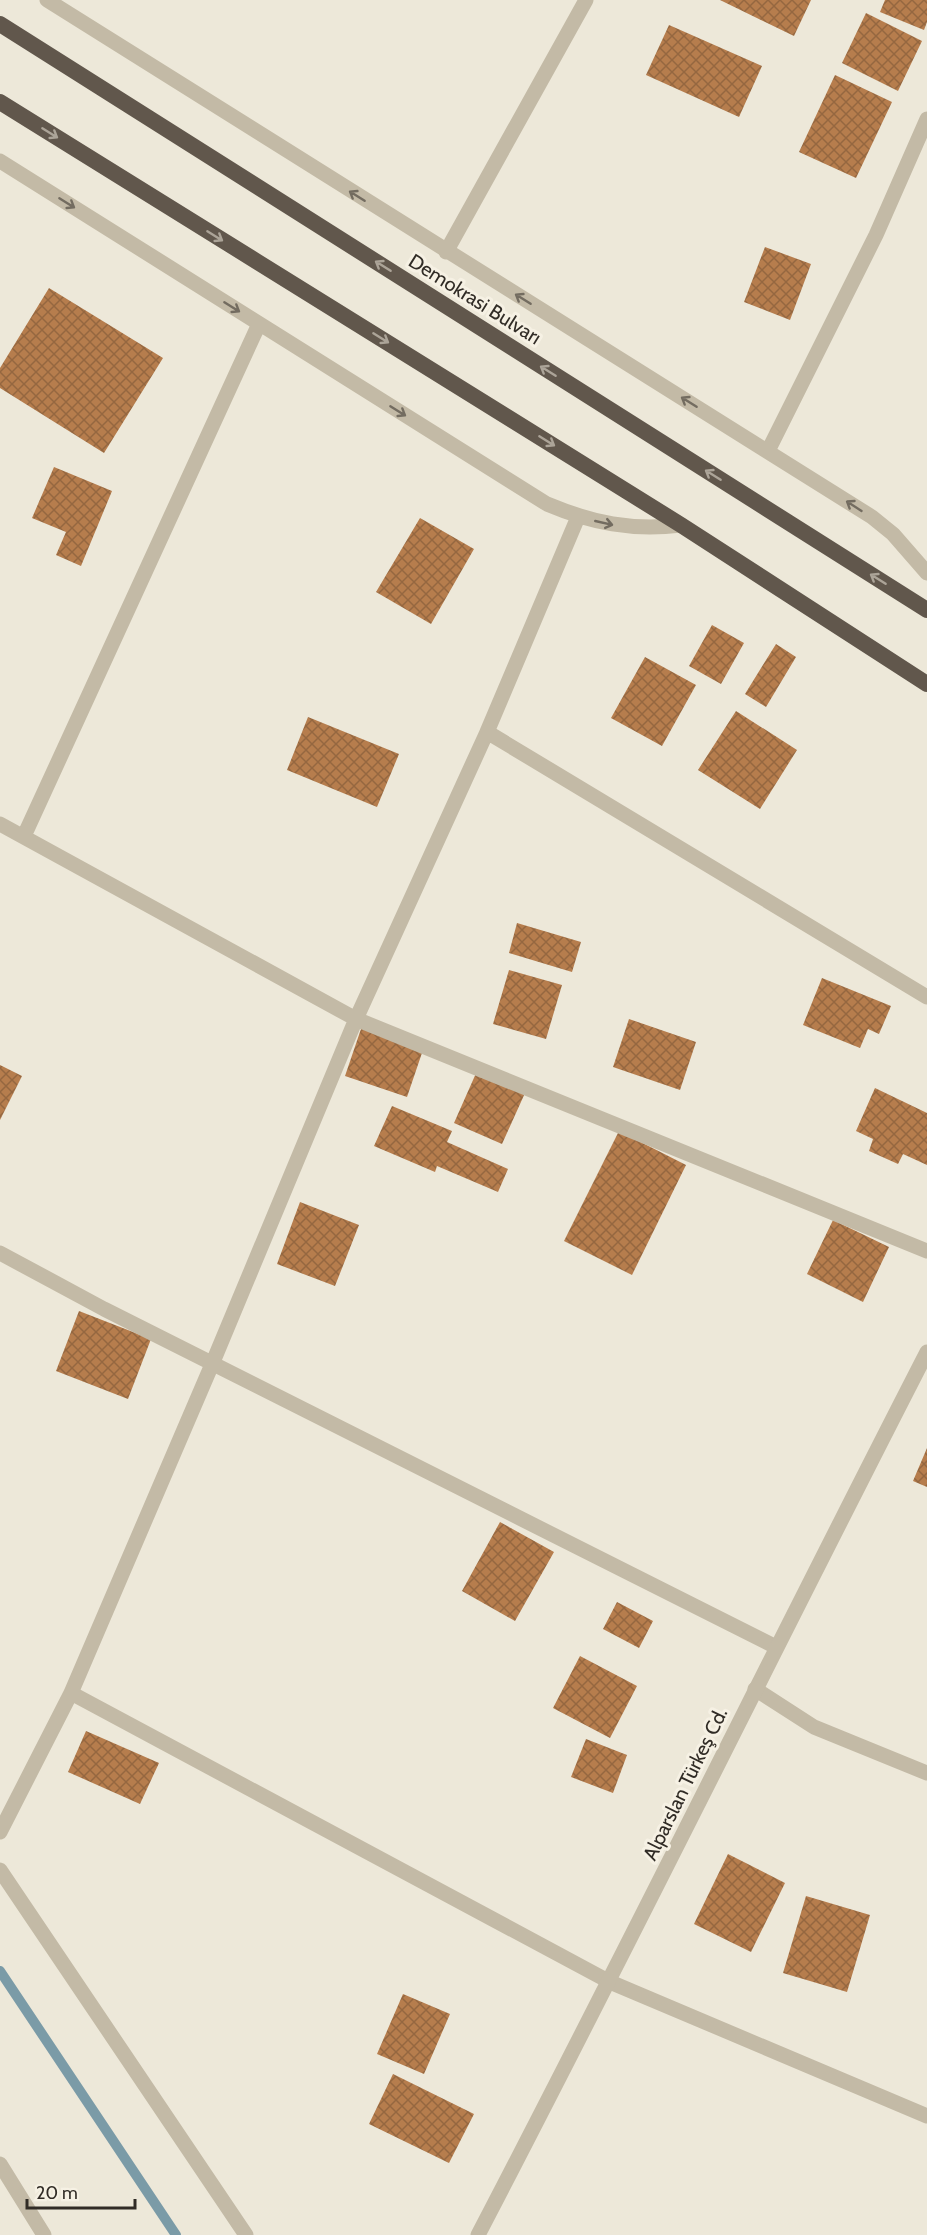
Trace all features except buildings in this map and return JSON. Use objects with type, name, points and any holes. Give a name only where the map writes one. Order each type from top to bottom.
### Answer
[{"type":"highway","name":"Demokrasi Bulvarı","points":[[0,24],[927,610]]},
{"type":"highway","points":[[0,102],[681,525],[927,684]]},
{"type":"street","points":[[47,0],[68,6],[446,252],[768,451],[893,534],[927,573]]},
{"type":"street","points":[[446,252],[586,0]]},
{"type":"street","points":[[768,451],[876,236],[927,119]]},
{"type":"street","points":[[0,161],[547,504],[578,517],[633,528],[681,525]]},
{"type":"street","points":[[24,836],[259,324]]},
{"type":"street","points":[[0,1832],[71,1693],[213,1362],[356,1019],[487,732],[578,517]]},
{"type":"street","points":[[487,732],[927,997]]},
{"type":"street","points":[[0,824],[356,1019],[927,1251]]},
{"type":"street","points":[[0,1253],[104,1309],[776,1647]]},
{"type":"street","name":"Alparslan Türkeş Cd.","points":[[478,2235],[610,1982],[776,1647],[927,1352]]},
{"type":"street","points":[[755,1689],[813,1727],[927,1773]]},
{"type":"street","points":[[71,1693],[610,1982],[927,2116]]},
{"type":"street","points":[[0,1870],[246,2235]]},
{"type":"street","points":[[0,2164],[44,2235]]},
{"type":"waterway","points":[[0,1971],[176,2235]]}]
